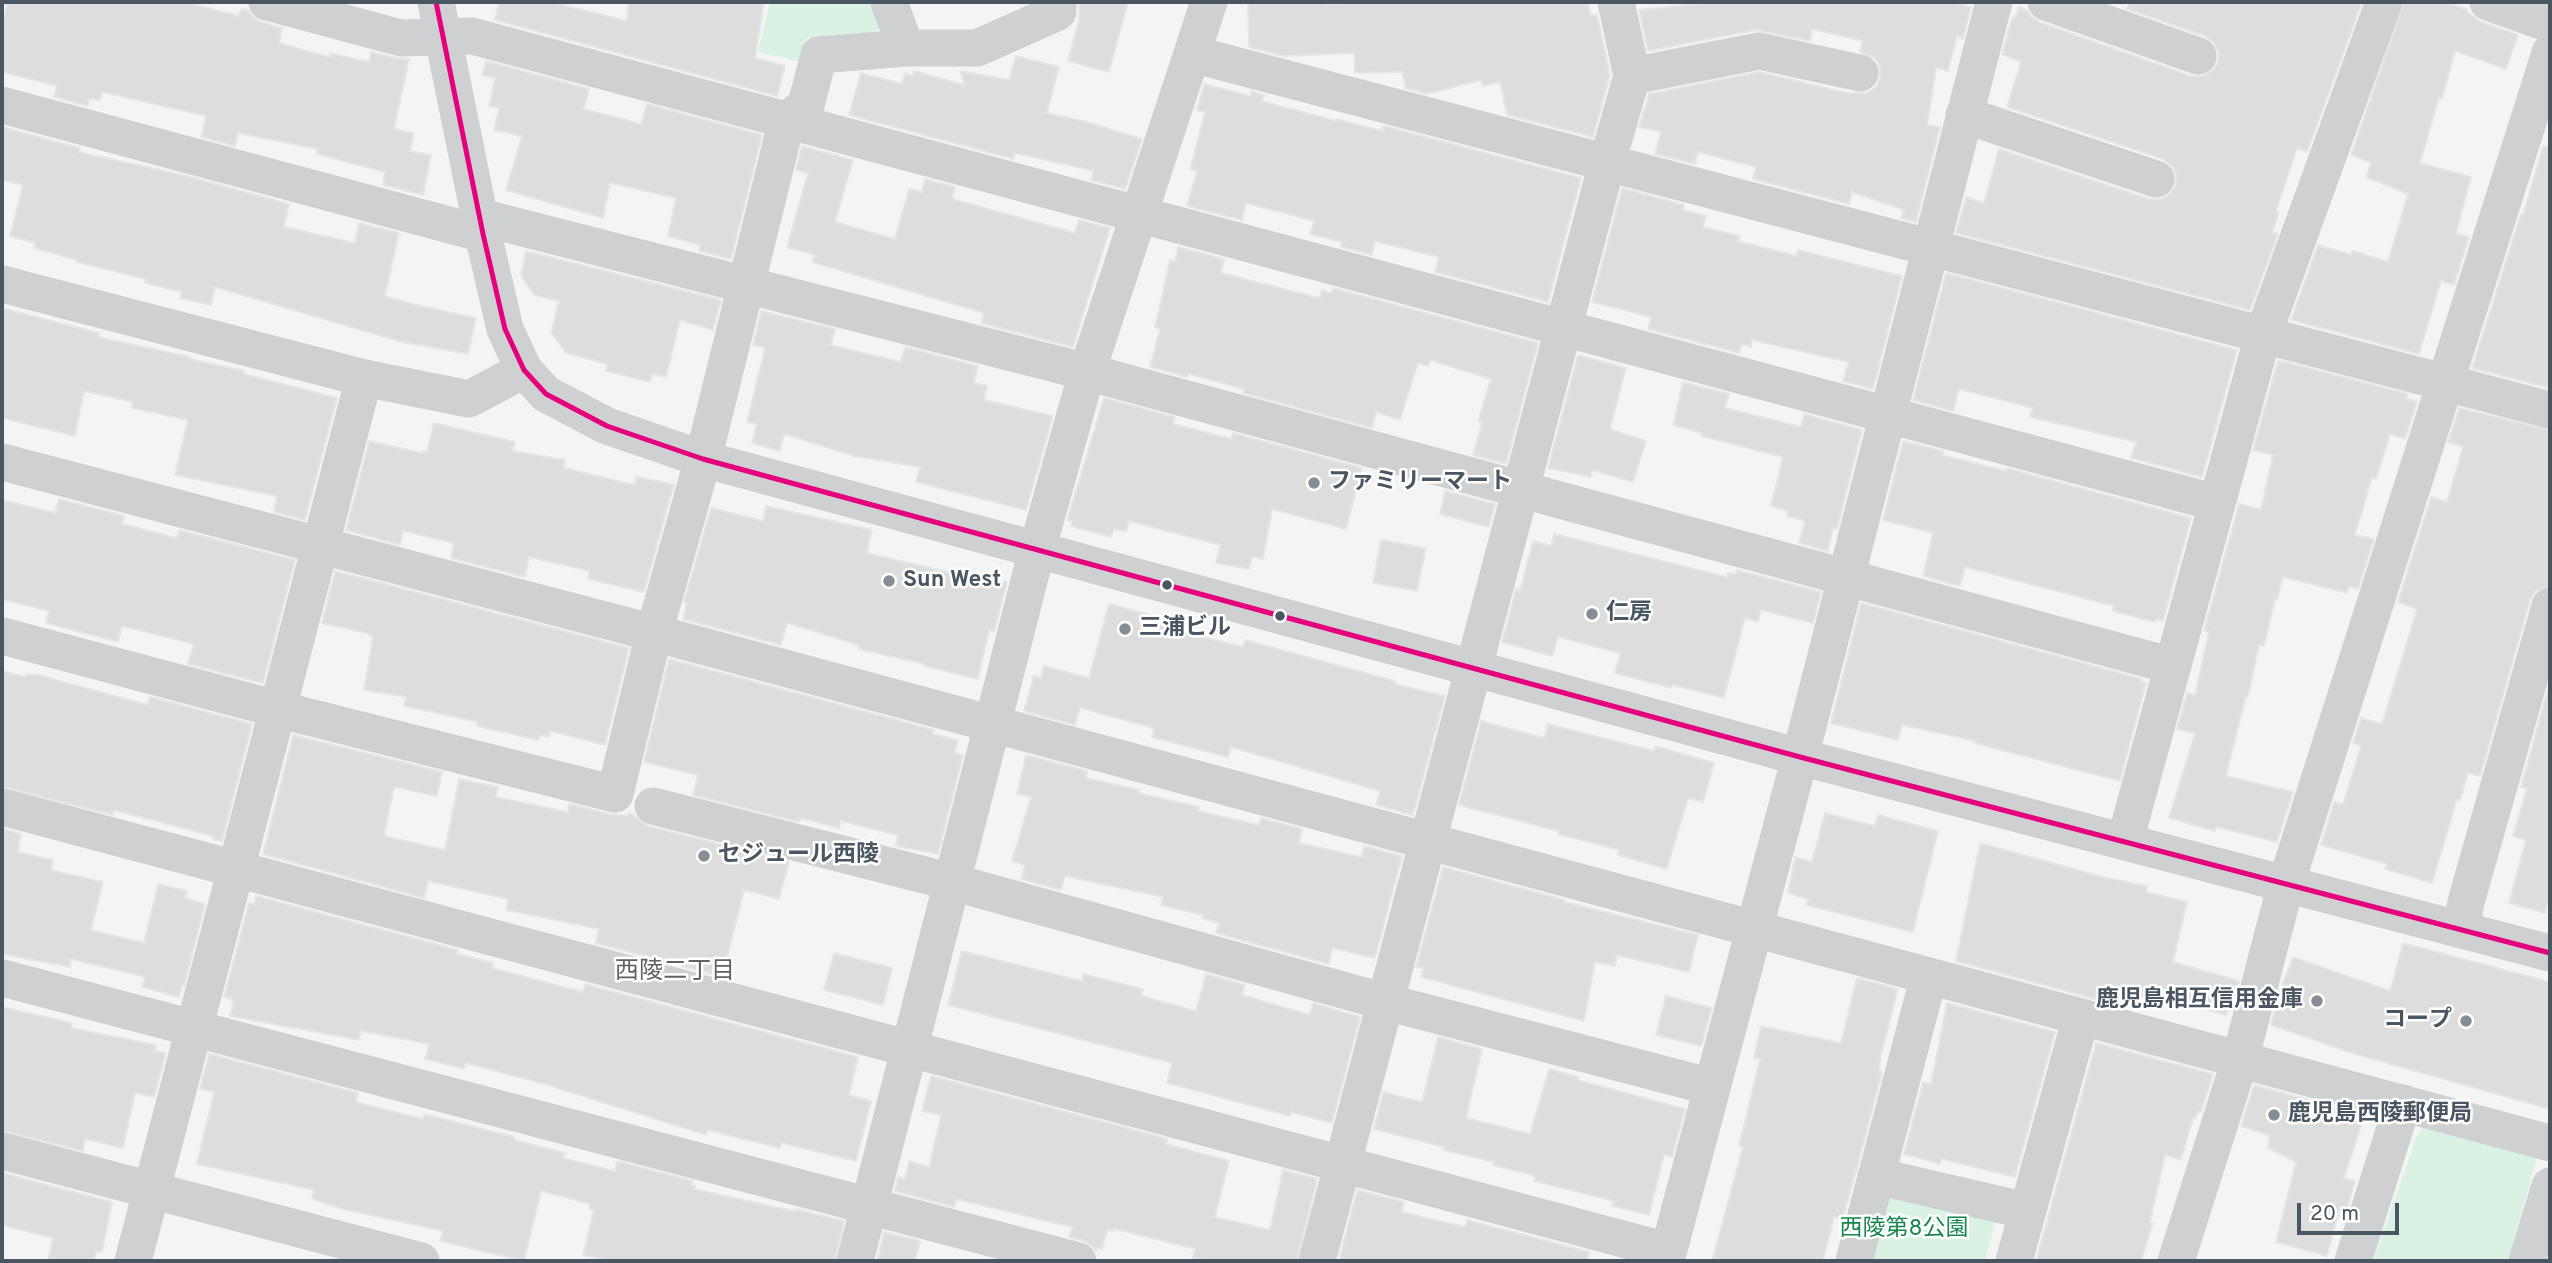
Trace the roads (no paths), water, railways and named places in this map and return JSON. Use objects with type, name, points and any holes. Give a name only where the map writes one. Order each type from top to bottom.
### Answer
[{"type":"street","points":[[267,2],[401,38],[439,19]]},
{"type":"street","points":[[889,2],[906,48]]},
{"type":"street","points":[[2,636],[615,794],[654,633],[703,459],[787,120],[806,105],[819,55],[906,48],[977,48],[1058,12],[1058,2]]},
{"type":"street","points":[[855,1261],[1037,550],[1087,372],[1209,2]]},
{"type":"street","points":[[1317,1261],[1632,76],[1616,2]]},
{"type":"street","points":[[2,807],[1343,1164],[1667,1256],[1800,757],[1994,2]]},
{"type":"street","points":[[2046,2],[2198,57]]},
{"type":"street","points":[[2125,841],[2263,335],[2385,2]]},
{"type":"street","points":[[2488,2],[2550,24]]},
{"type":"street","points":[[439,19],[472,36],[2217,503]]},
{"type":"street","points":[[439,19],[505,329],[524,370],[546,394],[607,426],[703,459],[1800,757],[2550,953]]},
{"type":"street","points":[[1632,76],[1759,51],[1860,73]]},
{"type":"street","points":[[1192,54],[2550,410]]},
{"type":"street","points":[[2176,1261],[2240,1060],[2286,884],[2550,54]]},
{"type":"street","points":[[2,105],[482,225],[746,283],[1087,372],[2173,666]]},
{"type":"street","points":[[1965,115],[2156,178]]},
{"type":"street","points":[[2,284],[364,378],[469,399],[524,370]]},
{"type":"street","points":[[133,1261],[364,378]]},
{"type":"street","points":[[2,462],[654,633],[2550,1143]]},
{"type":"street","points":[[2461,930],[2466,902],[2550,606]]},
{"type":"street","points":[[653,806],[952,882],[1386,1002],[1712,1087]]},
{"type":"street","points":[[1854,1261],[1928,976]]},
{"type":"street","points":[[2,978],[1078,1261]]},
{"type":"street","points":[[2014,1261],[2081,1017]]},
{"type":"street","points":[[2353,1261],[2403,1103]]},
{"type":"street","points":[[2,1151],[421,1261]]},
{"type":"street","points":[[1876,1176],[2027,1211]]},
{"type":"street","points":[[2527,1261],[2550,1186]]},
{"type":"place","name":"ファミリーマート","points":[[1314,483]]},
{"type":"place","name":"Sun West","points":[[889,581]]},
{"type":"place","name":"仁房","points":[[1592,614]]},
{"type":"place","name":"三浦ビル","points":[[1125,629]]},
{"type":"place","name":"セジュール西陵","points":[[704,856]]},
{"type":"place","name":"鹿児島相互信用金庫","points":[[2317,1001]]},
{"type":"place","name":"コープ","points":[[2466,1021]]},
{"type":"place","name":"鹿児島西陵郵便局","points":[[2274,1115]]},
{"type":"district","name":"西陵二丁目","points":[[675,973]]},
{"type":"park label","name":"西陵第8公園","points":[[1904,1230]]}]
